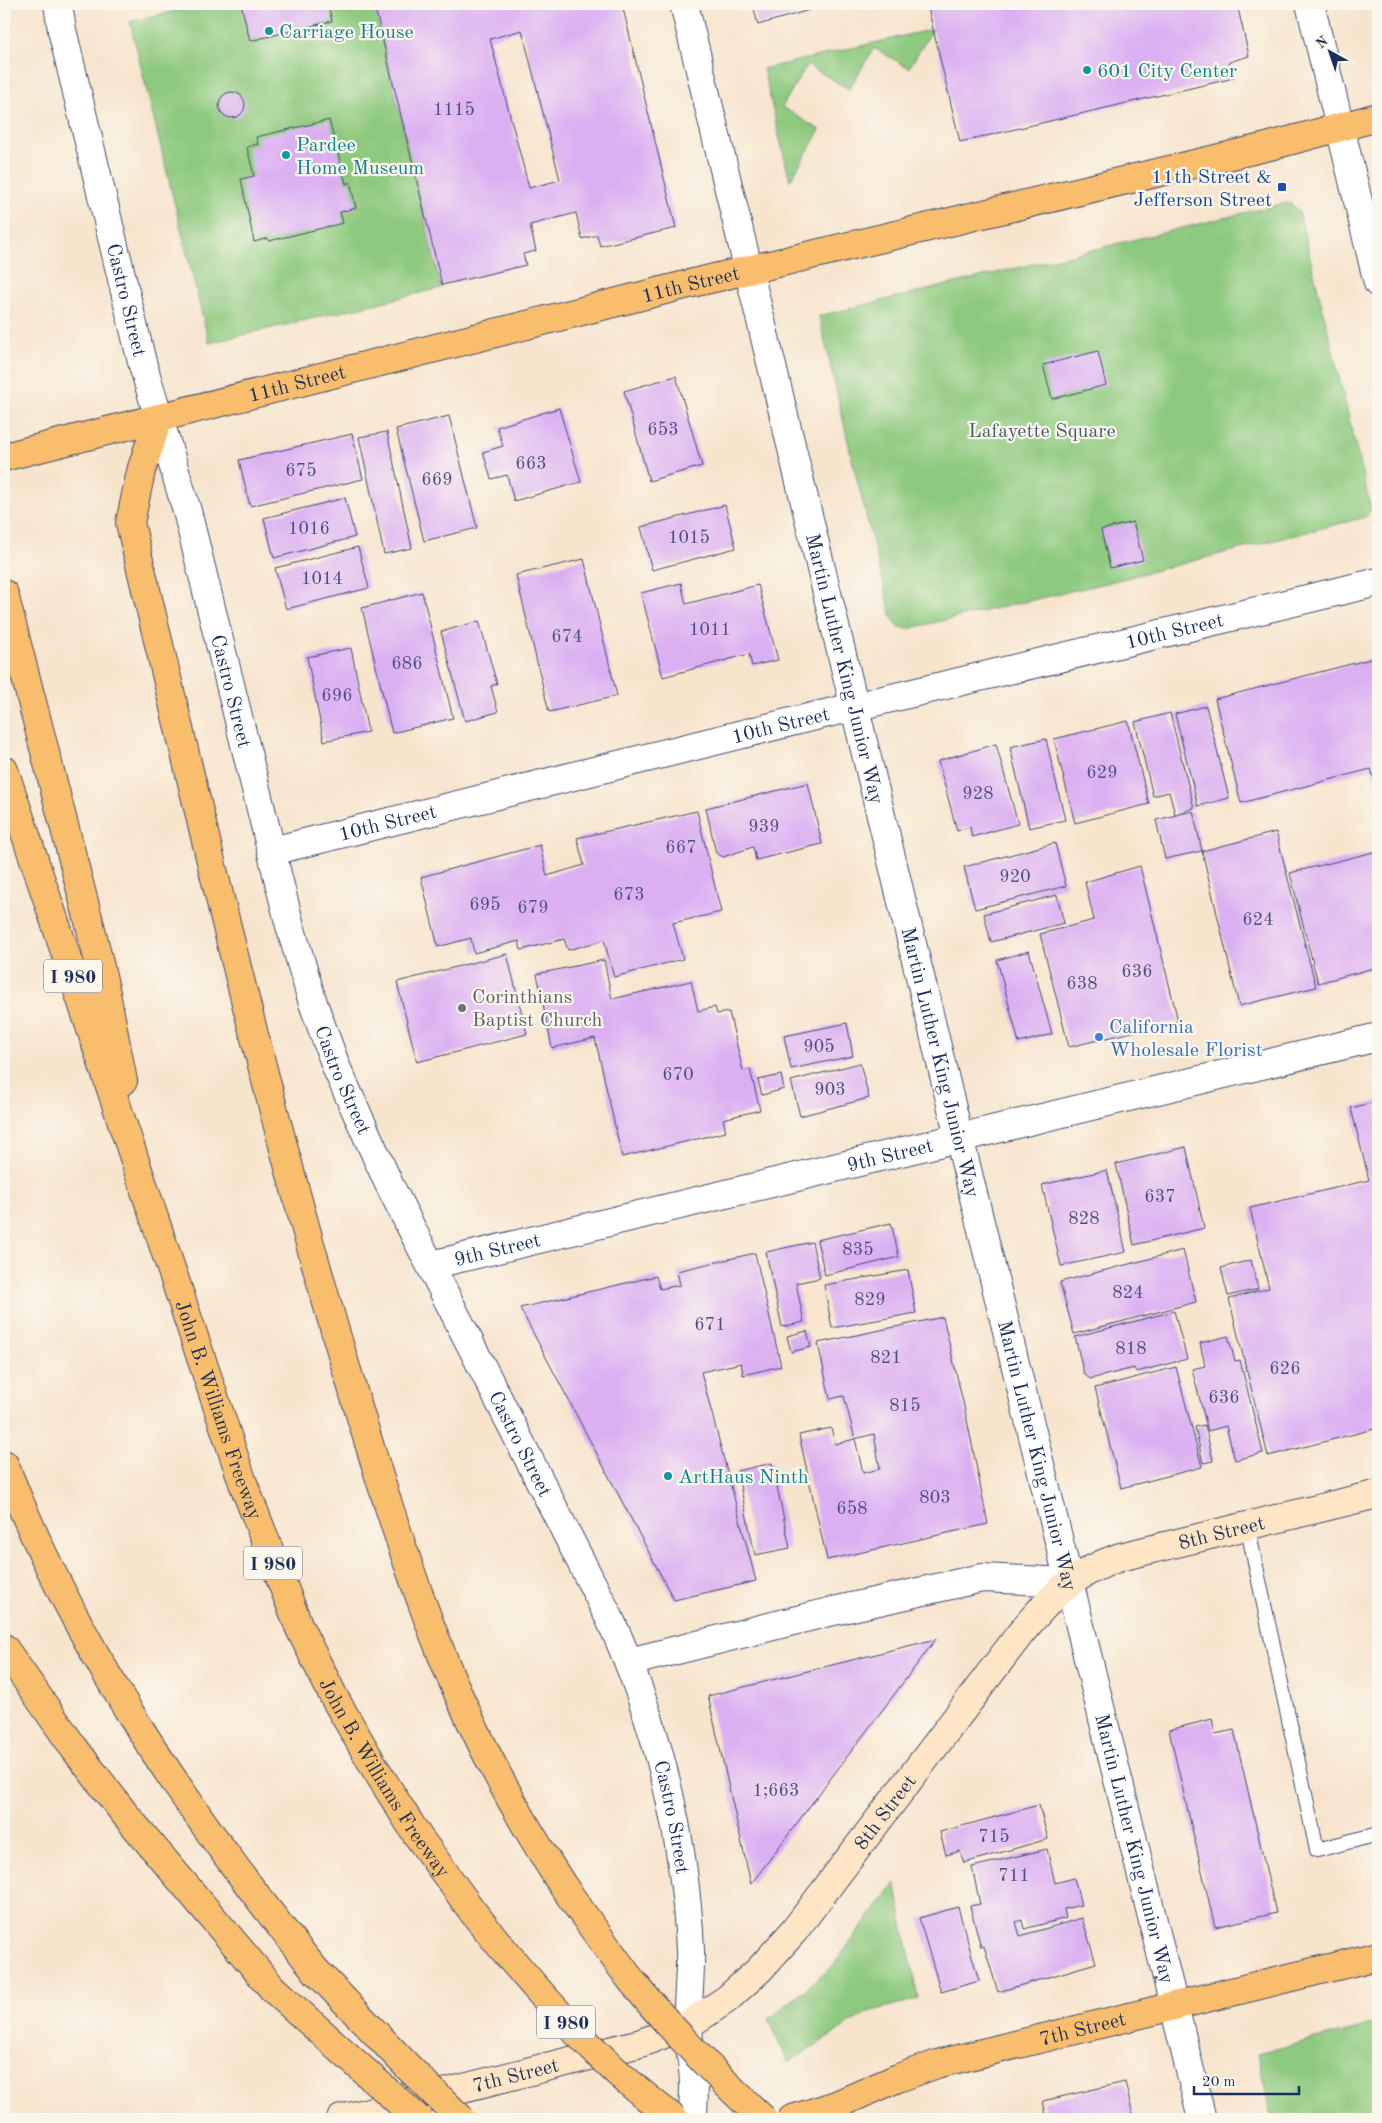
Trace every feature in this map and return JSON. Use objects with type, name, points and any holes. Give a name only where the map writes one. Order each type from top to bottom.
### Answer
[{"type":"main road","name":"11th Street","points":[[4,457],[748,270],[1261,148],[1378,117]]},
{"type":"main road","points":[[158,419],[141,471],[130,523],[240,981],[280,1136],[364,1428],[433,1631],[452,1680],[486,1752],[534,1839],[563,1886],[633,1982],[714,2072],[763,2119]]},
{"type":"main road","points":[[4,594],[106,993],[142,1181]]},
{"type":"main road","name":"John B. Williams Freeway","points":[[4,770],[243,1483],[300,1629],[335,1699],[374,1768],[417,1835],[473,1912],[517,1968],[562,2018],[619,2074],[674,2119]]},
{"type":"main road","points":[[4,1464],[48,1567],[85,1638],[169,1775],[262,1904],[316,1971],[461,2119]]},
{"type":"main road","name":"8th Street","points":[[688,2025],[727,1999],[749,1980],[794,1932],[1030,1622],[1052,1596],[1068,1582],[1104,1562],[1120,1557],[1378,1494]]},
{"type":"main road","points":[[4,1648],[74,1748],[124,1813],[272,1989],[418,2119]]},
{"type":"main road","name":"7th Street","points":[[792,2119],[836,2105],[898,2078],[937,2064],[1378,1956]]},
{"type":"main road","name":"7th Street","points":[[342,2119],[612,2052],[659,2037],[688,2025]]},
{"type":"street","name":"Castro Street","points":[[58,4],[62,30],[137,343],[158,419],[187,511],[290,926],[327,1043],[370,1144],[609,1617],[629,1662],[664,1773],[680,1855],[690,1948],[688,2025],[694,2085],[693,2119]]},
{"type":"street","name":"Martin Luther King Junior Way","points":[[684,4],[959,1137],[1202,2119]]},
{"type":"street","points":[[1310,4],[1378,283]]},
{"type":"street","name":"10th Street","points":[[272,851],[856,707],[1378,582]]},
{"type":"street","name":"9th Street","points":[[430,1265],[1378,1037]]},
{"type":"street","points":[[629,1662],[829,1612],[982,1578],[1068,1582]]},
{"type":"lane","points":[[1247,1525],[1317,1850],[1378,1834]]},
{"type":"green space","name":"Pardee Home Museum","points":[[203,4],[374,4],[441,288],[209,343],[130,22]]},
{"type":"green space","points":[[933,29],[909,68],[874,48],[849,89],[807,65],[782,107],[820,130],[790,181],[763,69]]},
{"type":"green space","name":"Lafayette Square","points":[[1285,203],[1292,204],[1299,211],[1371,509],[1366,517],[1106,583],[907,629],[898,626],[892,618],[856,476],[819,316]]},
{"type":"green space","points":[[895,1883],[918,1999],[868,2012],[788,2063],[769,2019],[831,1968]]},
{"type":"green space","points":[[1378,2023],[1378,2119],[1272,2119],[1257,2054]]},
{"type":"building","name":"Carriage House","points":[[241,4],[328,4],[332,21],[250,41]]},
{"type":"building","points":[[374,4],[622,4],[676,228],[600,246],[597,235],[582,239],[576,213],[530,225],[536,251],[523,254],[526,265],[442,285]],"holes":[[[522,30],[560,180],[529,188],[490,39]]]},
{"type":"building","points":[[753,4],[830,4],[758,25]]},
{"type":"building","name":"601 City Center","points":[[927,4],[1237,4],[1249,56],[1229,62],[1234,78],[960,142]]},
{"type":"building","points":[[232,92],[241,96],[245,105],[241,114],[232,118],[223,114],[219,105],[223,96]]},
{"type":"building","points":[[329,120],[346,184],[350,182],[356,208],[340,212],[343,223],[269,241],[268,238],[254,242],[241,179],[254,176],[247,147],[258,144],[256,137]]},
{"type":"building","points":[[1098,351],[1106,385],[1052,399],[1043,365]]},
{"type":"building","points":[[676,376],[702,466],[649,481],[624,391]]},
{"type":"building","points":[[559,408],[581,482],[514,501],[507,475],[491,479],[483,452],[503,446],[497,427]]},
{"type":"building","points":[[449,416],[477,528],[424,541],[396,429]]},
{"type":"building","points":[[387,432],[412,548],[384,554],[359,437]]},
{"type":"building","points":[[352,434],[363,479],[250,506],[239,460]]},
{"type":"building","points":[[345,498],[355,537],[274,558],[264,518]]},
{"type":"building","points":[[725,505],[736,548],[652,570],[641,527]]},
{"type":"building","points":[[1133,522],[1143,560],[1110,568],[1101,530]]},
{"type":"building","points":[[358,547],[369,588],[286,609],[275,568]]},
{"type":"building","points":[[584,559],[617,696],[549,712],[516,575]]},
{"type":"building","points":[[681,583],[686,604],[758,585],[778,660],[752,666],[749,654],[663,677],[641,593]]},
{"type":"building","points":[[422,592],[453,718],[392,733],[362,608]]},
{"type":"building","points":[[479,621],[497,684],[491,686],[498,712],[465,721],[441,632]]},
{"type":"building","points":[[351,648],[368,732],[324,741],[307,657]]},
{"type":"building","points":[[1378,657],[1378,793],[1371,769],[1241,803],[1215,699]]},
{"type":"building","points":[[1206,706],[1229,798],[1198,806],[1175,714]]},
{"type":"building","points":[[1170,713],[1194,808],[1175,814],[1169,792],[1153,796],[1135,722]]},
{"type":"building","points":[[1128,721],[1149,804],[1075,823],[1054,739]]},
{"type":"building","points":[[1046,739],[1065,820],[1029,828],[1010,747]]},
{"type":"building","points":[[996,744],[1018,824],[972,837],[970,827],[957,831],[938,761]]},
{"type":"building","points":[[808,783],[822,844],[756,860],[753,847],[723,857],[716,853],[706,808]]},
{"type":"building","points":[[697,811],[721,912],[673,923],[683,959],[614,977],[604,940],[568,950],[564,939],[521,950],[519,941],[474,953],[471,938],[438,947],[421,877],[540,845],[547,876],[584,865],[577,838]]},
{"type":"building","points":[[1193,811],[1202,851],[1165,859],[1156,820]]},
{"type":"building","points":[[1276,832],[1316,987],[1239,1006],[1202,851]]},
{"type":"building","points":[[1055,843],[1066,886],[975,909],[964,867]]},
{"type":"building","points":[[1378,851],[1378,967],[1318,983],[1290,873]]},
{"type":"building","points":[[1140,866],[1178,1021],[1069,1047],[1040,934],[1094,920],[1085,882]]},
{"type":"building","points":[[1057,895],[1064,923],[991,942],[984,914]]},
{"type":"building","points":[[1029,951],[1052,1034],[1019,1043],[997,960]]},
{"type":"building","name":"Corinthians Baptist Church","points":[[507,954],[527,1034],[417,1062],[397,982]]},
{"type":"building","points":[[604,960],[612,999],[691,981],[698,1011],[715,1007],[717,1014],[729,1012],[743,1071],[750,1069],[760,1110],[723,1119],[726,1132],[622,1157],[595,1038],[552,1048],[537,974]]},
{"type":"building","points":[[847,1023],[853,1056],[791,1069],[784,1036]]},
{"type":"building","points":[[860,1063],[869,1098],[800,1116],[791,1081]]},
{"type":"building","points":[[781,1075],[784,1089],[762,1095],[758,1080]]},
{"type":"building","points":[[1378,1101],[1378,1428],[1268,1456],[1229,1299],[1269,1288],[1250,1208],[1369,1180],[1351,1108]]},
{"type":"building","points":[[1186,1147],[1204,1228],[1134,1245],[1116,1164]]},
{"type":"building","points":[[1107,1170],[1126,1252],[1061,1266],[1042,1185]]},
{"type":"building","points":[[891,1223],[899,1257],[825,1275],[817,1240]]},
{"type":"building","points":[[812,1242],[820,1278],[796,1283],[804,1322],[782,1327],[766,1252]]},
{"type":"building","points":[[1183,1250],[1196,1302],[1074,1334],[1060,1282]]},
{"type":"building","name":"ArtHaus Ninth","points":[[755,1253],[781,1366],[743,1375],[741,1363],[701,1372],[756,1581],[674,1600],[520,1308],[656,1276],[660,1289],[680,1285],[677,1271]]},
{"type":"building","points":[[1251,1260],[1258,1289],[1228,1296],[1221,1268]]},
{"type":"building","points":[[908,1270],[916,1313],[832,1328],[824,1285]]},
{"type":"building","points":[[1174,1311],[1187,1359],[1136,1372],[1134,1368],[1090,1379],[1084,1374],[1075,1337]]},
{"type":"building","points":[[943,1317],[966,1415],[988,1524],[827,1560],[799,1435],[831,1428],[835,1444],[855,1439],[844,1396],[830,1399],[818,1343]],"holes":[[[874,1434],[880,1469],[863,1473],[855,1439]]]},
{"type":"building","points":[[807,1331],[811,1347],[791,1352],[787,1336]]},
{"type":"building","points":[[1228,1336],[1235,1361],[1240,1360],[1263,1453],[1235,1460],[1226,1426],[1208,1431],[1192,1369],[1205,1366],[1200,1343]]},
{"type":"building","points":[[1176,1367],[1202,1467],[1121,1488],[1095,1388]]},
{"type":"building","points":[[1205,1425],[1213,1461],[1203,1463],[1195,1427]]},
{"type":"building","points":[[772,1463],[790,1548],[755,1555],[737,1471]]},
{"type":"building","points":[[936,1639],[751,1884],[708,1696]]},
{"type":"building","points":[[1212,1719],[1215,1734],[1234,1730],[1276,1913],[1215,1927],[1169,1730]]},
{"type":"building","points":[[1039,1805],[1048,1839],[964,1863],[960,1851],[946,1855],[940,1832]]},
{"type":"building","points":[[1047,1849],[1055,1883],[1074,1878],[1081,1905],[1064,1909],[1066,1918],[1024,1929],[1022,1920],[1016,1922],[1020,1936],[1082,1918],[1096,1963],[998,1992],[984,1946],[981,1947],[970,1906],[980,1904],[972,1867]]},
{"type":"building","points":[[958,1907],[979,1981],[941,1992],[919,1918]]},
{"type":"building","points":[[1125,2082],[1134,2119],[1047,2119],[1043,2101]]},
{"type":"place","name":"Carriage House","points":[[269,31]]},
{"type":"place","name":"601 City Center","points":[[1087,70]]},
{"type":"place","name":"Pardee Home Museum","points":[[286,155]]},
{"type":"place","name":"11th Street & Jefferson Street","points":[[1282,187]]},
{"type":"place","name":"Corinthians Baptist Church","points":[[462,1008]]},
{"type":"place","name":"California Wholesale Florist","points":[[1099,1037]]},
{"type":"place","name":"ArtHaus Ninth","points":[[668,1476]]}]
